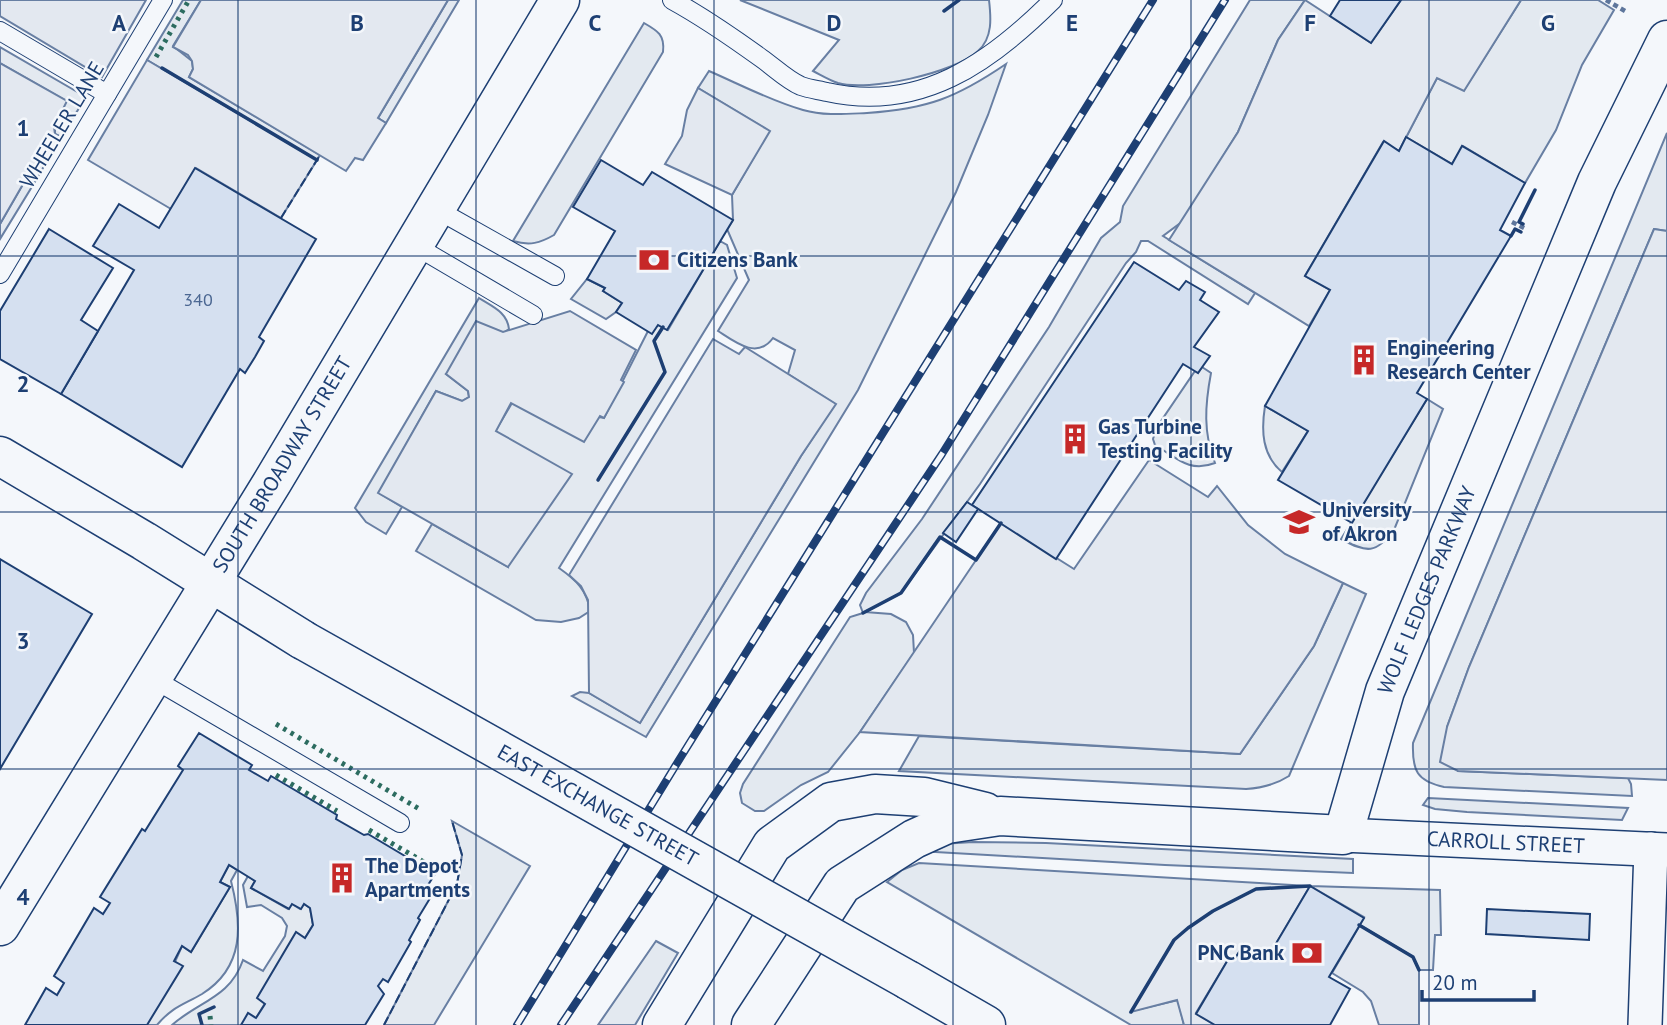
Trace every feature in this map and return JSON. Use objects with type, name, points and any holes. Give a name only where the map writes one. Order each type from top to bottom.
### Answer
[{"type":"main road","name":"SOUTH BROADWAY STREET","points":[[0,926],[211,583],[560,0]]},
{"type":"main road","name":"WOLF LEDGES PARKWAY","points":[[1343,835],[1385,691],[1597,182],[1667,40]]},
{"type":"main road","name":"EAST EXCHANGE STREET","points":[[0,456],[303,640],[986,1025]]},
{"type":"main road","points":[[662,1025],[772,845],[831,802],[875,794],[924,797],[1000,816],[1343,835]]},
{"type":"main road","points":[[751,1025],[842,885],[914,839],[947,824],[1000,816]]},
{"type":"street","name":"CARROLL STREET","points":[[1343,835],[1659,850]]},
{"type":"street","points":[[1645,1025],[1659,850]]},
{"type":"lane","name":"WHEELER LANE","points":[[0,274],[163,0]]},
{"type":"lane","points":[[672,0],[704,17],[800,86],[854,98],[900,95],[949,80],[1024,29],[1053,0]]},
{"type":"lane","points":[[0,31],[107,94]]},
{"type":"lane","points":[[436,209],[555,276]]},
{"type":"lane","points":[[414,245],[533,315]]},
{"type":"lane","points":[[152,678],[400,823]]},
{"type":"path","points":[[1606,0],[1625,11]]},
{"type":"path","points":[[1512,222],[1526,229]]},
{"type":"shaded area","points":[[0,0],[146,0],[102,77],[0,16]]},
{"type":"shaded area","points":[[183,0],[201,0],[173,46],[192,61],[193,69],[189,77],[320,155],[317,160],[147,60]]},
{"type":"shaded area","points":[[201,0],[448,0],[378,118],[386,123],[363,160],[355,158],[346,171],[189,77],[193,69],[192,61],[188,55],[173,47]]},
{"type":"shaded area","points":[[448,0],[459,0],[386,123],[378,118]]},
{"type":"shaded area","points":[[740,0],[989,0],[990,27],[983,46],[951,67],[889,83],[852,85],[835,82],[813,71],[839,40]]},
{"type":"shaded area","points":[[1250,0],[1305,0],[1278,40],[1238,132],[1183,221],[1163,236],[1255,293],[1248,304],[1148,241],[1141,241],[980,484],[901,593],[865,612],[891,614],[906,622],[913,635],[914,653],[860,732],[828,772],[801,785],[764,811],[755,811],[742,803],[740,793],[743,784],[850,617],[863,613],[860,605],[866,593],[922,519],[1049,327],[1101,238],[1120,222],[1123,206]]},
{"type":"shaded area","points":[[1305,0],[1371,43],[1401,0],[1521,0],[1464,91],[1437,78],[1399,151],[1383,142],[1305,276],[1330,290],[1309,326],[1169,240],[1238,132],[1278,40]]},
{"type":"shaded area","points":[[1521,0],[1598,0],[1614,10],[1582,65],[1556,130],[1525,183],[1463,146],[1452,164],[1406,137],[1437,78],[1464,90]]},
{"type":"shaded area","points":[[644,23],[660,34],[663,52],[554,235],[535,243],[513,241]]},
{"type":"shaded area","points":[[0,47],[86,97],[61,137],[55,134],[55,122],[66,101],[0,63]]},
{"type":"shaded area","points":[[147,60],[317,160],[281,218],[196,168],[171,209],[88,160]]},
{"type":"shaded area","points":[[0,63],[67,101],[54,127],[55,134],[61,137],[33,185],[32,179],[26,179],[0,224]]},
{"type":"shaded area","points":[[1006,64],[956,192],[858,390],[646,737],[572,696],[580,692],[589,693],[640,723],[835,404],[788,374],[795,350],[773,338],[760,348],[746,347],[718,331],[749,280],[727,229],[733,220],[732,195],[769,131],[698,88],[709,71],[803,110],[843,114],[924,105],[972,85]]},
{"type":"shaded area","points":[[698,88],[770,131],[732,195],[665,164],[682,136],[687,110]]},
{"type":"shaded area","points":[[1667,133],[1667,231],[1654,229],[1469,667],[1447,727],[1458,771],[1628,778],[1632,796],[1435,785],[1422,778],[1415,768],[1413,743]]},
{"type":"shaded area","points":[[30,178],[33,185],[0,239],[0,224],[26,179]]},
{"type":"shaded area","points":[[1654,229],[1667,231],[1667,780],[1458,771],[1440,762],[1447,727],[1469,667]]},
{"type":"shaded area","points":[[720,241],[727,245],[737,278],[559,568],[580,586],[590,611],[579,618],[561,622],[536,620],[416,551],[432,524],[508,567],[496,430],[512,403],[604,418],[648,331],[658,325],[668,330]]},
{"type":"shaded area","points":[[587,279],[605,288],[603,291],[622,303],[616,312],[606,319],[571,299]]},
{"type":"shaded area","points":[[479,298],[502,314],[509,329],[446,374],[468,391],[469,397],[462,401],[436,391],[379,493],[402,507],[386,534],[366,522],[355,508]]},
{"type":"shaded area","points":[[570,311],[636,350],[621,380],[624,382],[604,418],[600,416],[584,442],[511,403],[496,431],[572,474],[508,567],[378,493],[436,391],[462,401],[469,397],[468,391],[446,374],[476,321],[503,332]]},
{"type":"shaded area","points":[[713,339],[739,354],[745,347],[836,404],[801,456],[640,723],[589,693],[588,600],[581,586],[569,575]]},
{"type":"shaded area","points":[[1202,367],[1211,373],[1206,419],[1208,441],[1215,463],[1198,466],[1177,459],[1155,445],[1153,439],[1157,427],[1195,371],[1198,373]]},
{"type":"shaded area","points":[[1427,399],[1443,409],[1394,530],[1382,544],[1371,549],[1358,547],[1341,539]]},
{"type":"shaded area","points":[[1265,406],[1308,431],[1282,472],[1267,450],[1263,424]]},
{"type":"shaded area","points":[[1149,460],[1208,497],[1217,486],[1248,525],[1285,554],[1343,583],[1314,646],[1240,754],[860,732],[1001,523],[1074,569]]},
{"type":"shaded area","points":[[1343,583],[1366,594],[1289,776],[1279,782],[1246,789],[899,771],[919,736],[1240,754],[1314,646]]},
{"type":"shaded area","points":[[1428,798],[1628,808],[1622,820],[1435,809],[1423,805]]},
{"type":"shaded area","points":[[452,821],[530,866],[434,1025],[384,1025],[457,884],[462,855]]},
{"type":"shaded area","points":[[1046,843],[1353,859],[1353,873],[918,851],[941,844]]},
{"type":"shaded area","points":[[919,863],[1310,886],[1256,889],[1132,1011],[1178,1000],[1184,1025],[1131,1025],[887,882],[902,870]]},
{"type":"shaded area","points":[[229,865],[237,870],[231,881],[238,929],[233,958],[216,983],[202,994],[173,1010],[157,1025],[147,1025],[182,946],[191,952],[230,887],[220,882]]},
{"type":"shaded area","points":[[248,876],[255,881],[251,888],[288,909],[292,904],[300,909],[304,904],[310,908],[313,925],[256,1018],[241,1025],[172,1025],[222,991],[237,973],[243,960],[263,971],[285,936],[287,926],[282,918],[261,905],[247,907],[243,885]]},
{"type":"shaded area","points":[[1310,886],[1440,890],[1441,935],[1435,935],[1433,970],[1419,970],[1413,957],[1359,925],[1364,917]]},
{"type":"shaded area","points":[[1310,886],[1268,957],[1244,944],[1234,960],[1229,958],[1196,1013],[1215,1025],[1184,1025],[1177,1000],[1131,1012],[1174,940],[1188,928],[1213,911],[1256,889]]},
{"type":"shaded area","points":[[1360,925],[1413,957],[1419,970],[1419,1025],[1379,1025],[1371,1001],[1363,992],[1332,973]]},
{"type":"shaded area","points":[[656,941],[678,953],[635,1025],[598,1025]]},
{"type":"building","points":[[1340,0],[1401,0],[1371,43],[1330,16]]},
{"type":"building","name":"Engineering Research Center","points":[[1406,137],[1452,164],[1462,146],[1525,183],[1500,230],[1511,236],[1417,393],[1427,399],[1352,523],[1278,480],[1308,431],[1265,406],[1330,290],[1305,276],[1384,141],[1399,151]]},
{"type":"building","name":"Citizens Bank","points":[[601,160],[643,185],[652,172],[733,220],[667,330],[658,325],[652,334],[616,312],[622,303],[603,291],[605,288],[587,279],[615,231],[573,207]]},
{"type":"building","points":[[195,168],[316,239],[259,337],[264,341],[255,357],[245,373],[240,369],[182,467],[61,394],[134,270],[93,246],[119,204],[159,228]]},
{"type":"building","points":[[49,229],[113,268],[81,320],[98,331],[61,394],[0,359],[0,311]]},
{"type":"building","name":"Gas Turbine Testing Facility","points":[[1134,262],[1179,290],[1186,281],[1205,292],[1200,300],[1219,312],[1194,347],[1210,356],[1198,373],[1183,364],[1056,559],[972,505]]},
{"type":"building","points":[[967,502],[978,509],[956,542],[943,533]]},
{"type":"building","points":[[0,559],[92,614],[0,769]]},
{"type":"building","name":"The Depot Apartments","points":[[199,733],[252,765],[249,770],[268,781],[271,776],[337,815],[336,819],[364,835],[368,834],[435,874],[428,885],[435,890],[418,918],[420,920],[409,940],[411,942],[388,982],[383,979],[378,986],[384,994],[365,1025],[241,1025],[248,1013],[256,1018],[265,1004],[257,998],[296,932],[305,938],[313,925],[310,908],[304,904],[301,909],[292,904],[289,909],[251,888],[255,881],[229,865],[220,882],[230,887],[191,952],[182,946],[174,961],[183,966],[147,1025],[25,1025],[46,988],[57,995],[64,983],[54,976],[94,908],[103,914],[110,903],[100,897],[183,770],[178,766]]},
{"type":"building","name":"PNC Bank","points":[[1310,886],[1364,918],[1329,977],[1350,989],[1330,1025],[1215,1025],[1196,1014],[1229,958],[1234,960],[1244,944],[1268,957]]},
{"type":"building","points":[[1487,909],[1590,914],[1589,940],[1486,934]]},
{"type":"railway","points":[[517,1025],[1153,0]]},
{"type":"railway","points":[[561,1025],[942,454],[1225,0]]},
{"type":"hedge","points":[[156,57],[189,0]]},
{"type":"hedge","points":[[276,724],[421,810]]},
{"type":"hedge","points":[[276,775],[337,811]]},
{"type":"hedge","points":[[369,830],[434,868]]},
{"type":"hedge","points":[[210,1016],[211,1025]]},
{"type":"fence","points":[[281,218],[320,155]]},
{"type":"fence","points":[[384,1025],[457,884],[462,855],[452,821]]},
{"type":"wall","points":[[944,11],[959,0]]},
{"type":"wall","points":[[162,68],[317,160]]},
{"type":"wall","points":[[1523,224],[1519,222],[1535,190]]},
{"type":"wall","points":[[1511,236],[1515,229],[1521,232]]},
{"type":"wall","points":[[598,480],[665,372],[654,341],[663,327]]},
{"type":"wall","points":[[863,613],[901,593],[940,537],[976,560],[1001,523]]},
{"type":"wall","points":[[1131,1012],[1174,940],[1188,928],[1213,911],[1256,889],[1310,886]]},
{"type":"wall","points":[[1359,925],[1413,957],[1419,970]]},
{"type":"wall","points":[[202,1025],[199,1014],[214,1007]]},
{"type":"place","name":"Citizens Bank","points":[[654,260]]},
{"type":"place","name":"Engineering Research Center","points":[[1364,360]]},
{"type":"place","name":"Gas Turbine Testing Facility","points":[[1075,439]]},
{"type":"place","name":"University of Akron","points":[[1299,522]]},
{"type":"place","name":"The Depot Apartments","points":[[342,878]]},
{"type":"place","name":"PNC Bank","points":[[1307,953]]}]
